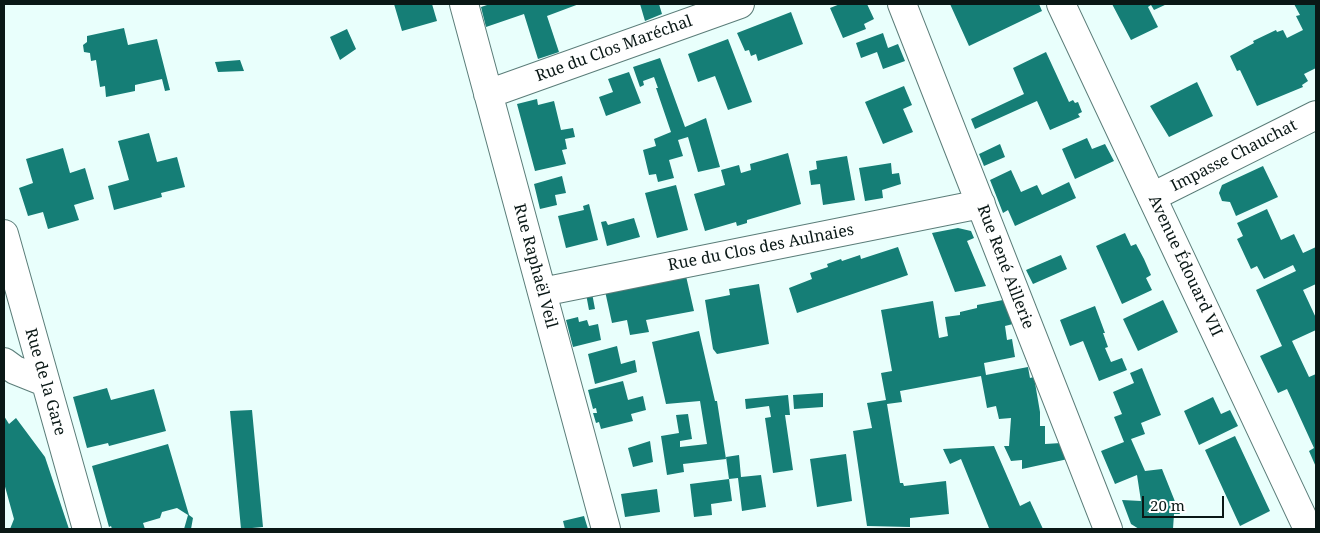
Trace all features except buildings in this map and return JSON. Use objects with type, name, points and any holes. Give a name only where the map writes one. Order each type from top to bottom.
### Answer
[{"type":"street","name":"Rue Raphaël Veil","points":[[464,4],[606,529]]},
{"type":"street","name":"Rue du Clos Maréchal","points":[[488,94],[740,4]]},
{"type":"street","name":"Rue René Aillerie","points":[[902,4],[1108,529]]},
{"type":"street","name":"Avenue Édouard VII","points":[[1061,4],[1308,529]]},
{"type":"street","name":"Impasse Chauchat","points":[[1152,197],[1316,115]]},
{"type":"street","name":"Rue du Clos des Aulnaies","points":[[542,292],[980,204]]},
{"type":"street","name":"Rue de la Gare","points":[[4,234],[87,529]]},
{"type":"street","points":[[4,362],[15,370],[45,382]]}]
